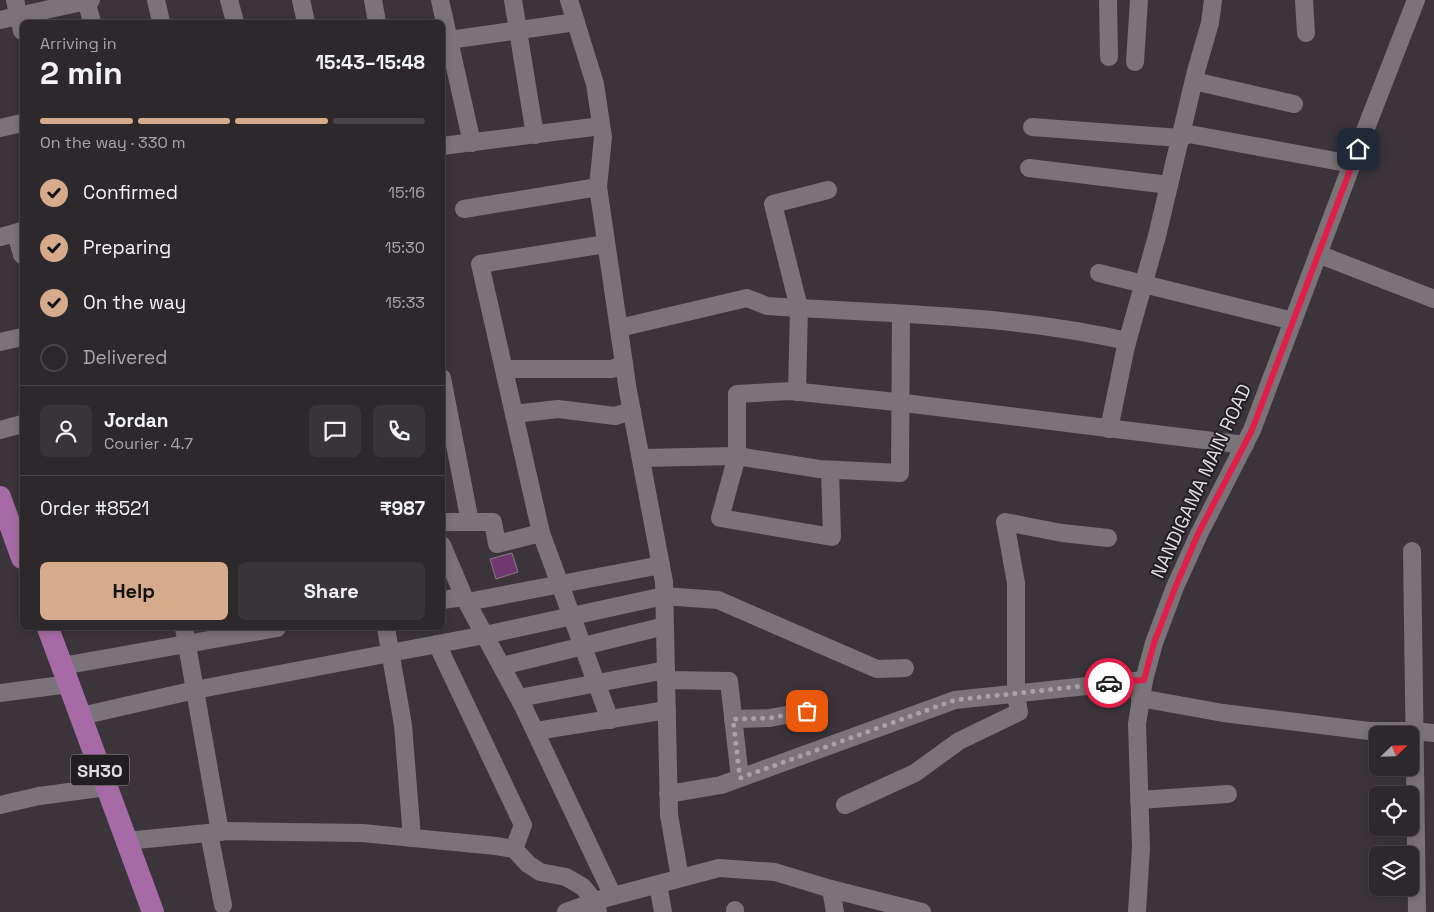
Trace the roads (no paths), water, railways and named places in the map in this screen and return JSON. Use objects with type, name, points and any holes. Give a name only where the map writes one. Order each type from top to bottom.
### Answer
[{"type":"main road","points":[[0,497],[20,552]]},
{"type":"main road","name":"SH30","points":[[49,630],[152,912]]},
{"type":"street","points":[[0,20],[88,0],[92,20]]},
{"type":"street","points":[[156,0],[161,20]]},
{"type":"street","points":[[229,0],[234,20]]},
{"type":"street","points":[[301,0],[306,20]]},
{"type":"street","points":[[373,0],[377,20]]},
{"type":"street","points":[[440,0],[443,20]]},
{"type":"street","points":[[513,0],[535,135]]},
{"type":"street","points":[[569,0],[595,84],[603,137],[598,187],[624,364],[661,565],[665,626],[669,815],[680,878]]},
{"type":"street","points":[[1108,0],[1110,57]]},
{"type":"street","points":[[1135,62],[1139,0]]},
{"type":"street","points":[[1109,429],[1126,346],[1144,284],[1210,23],[1213,0]]},
{"type":"street","points":[[1304,0],[1306,33]]},
{"type":"street","name":"NANDIGAMA MAIN ROAD","points":[[1137,912],[1141,848],[1137,724],[1140,698],[1154,643],[1198,534],[1245,445],[1416,0]]},
{"type":"street","points":[[472,143],[446,40],[576,22]]},
{"type":"street","points":[[1194,82],[1294,104]]},
{"type":"street","points":[[0,128],[20,123]]},
{"type":"street","points":[[445,146],[601,126]]},
{"type":"street","points":[[1032,127],[1180,138],[1189,134],[1352,164]]},
{"type":"street","points":[[1029,168],[1169,186]]},
{"type":"street","points":[[464,209],[598,187]]},
{"type":"street","points":[[797,392],[799,308],[774,204],[828,190]]},
{"type":"street","points":[[13,234],[20,250]]},
{"type":"street","points":[[606,244],[480,264],[542,533],[610,720]]},
{"type":"street","points":[[1318,254],[1434,299]]},
{"type":"street","points":[[1099,273],[1293,321]]},
{"type":"street","points":[[619,328],[747,298],[767,306],[958,316],[1096,334],[1127,341],[1126,346]]},
{"type":"street","points":[[641,458],[737,456],[830,470],[900,473],[901,314]]},
{"type":"street","points":[[0,342],[20,337]]},
{"type":"street","points":[[504,370],[612,369],[624,364]]},
{"type":"street","points":[[830,470],[832,537],[720,518],[737,456],[737,394],[797,392],[1245,445]]},
{"type":"street","points":[[445,393],[470,522]]},
{"type":"street","points":[[514,414],[558,409],[615,416],[632,411]]},
{"type":"street","points":[[0,430],[20,425]]},
{"type":"street","points":[[445,522],[493,522],[498,544],[542,533]]},
{"type":"street","points":[[845,805],[916,774],[959,741],[1020,712],[1016,694],[1016,583],[1005,522],[1062,533],[1108,538]]},
{"type":"street","points":[[1412,551],[1413,726]]},
{"type":"street","points":[[445,552],[466,600],[520,698],[613,896]]},
{"type":"street","points":[[445,600],[466,600],[661,565]]},
{"type":"street","points":[[81,716],[195,690],[485,635],[664,596],[718,600],[877,669],[905,668]]},
{"type":"street","points":[[502,666],[665,626]]},
{"type":"street","points":[[0,693],[66,675],[185,635],[251,630]]},
{"type":"street","points":[[386,630],[403,725],[412,838]]},
{"type":"street","points":[[185,635],[195,690],[223,905]]},
{"type":"street","points":[[437,644],[523,825],[514,849]]},
{"type":"street","points":[[520,698],[596,684],[666,675],[729,681],[740,778]]},
{"type":"street","points":[[668,794],[721,785],[955,700],[1144,680]]},
{"type":"street","points":[[1140,698],[1223,713],[1369,731]]},
{"type":"street","points":[[536,732],[667,710]]},
{"type":"street","points":[[733,719],[770,718],[807,711]]},
{"type":"street","points":[[1419,732],[1434,733]]},
{"type":"street","points":[[1414,776],[1417,912]]},
{"type":"street","points":[[0,805],[39,796],[107,787]]},
{"type":"street","points":[[1139,800],[1228,794]]},
{"type":"street","points":[[126,841],[214,833],[362,833],[514,849],[528,864],[540,872],[566,877],[583,887],[597,907]]},
{"type":"street","points":[[566,912],[597,907],[613,896],[719,868],[775,872],[831,889],[922,912]]},
{"type":"street","points":[[658,884],[663,912]]},
{"type":"street","points":[[831,889],[835,912]]}]
